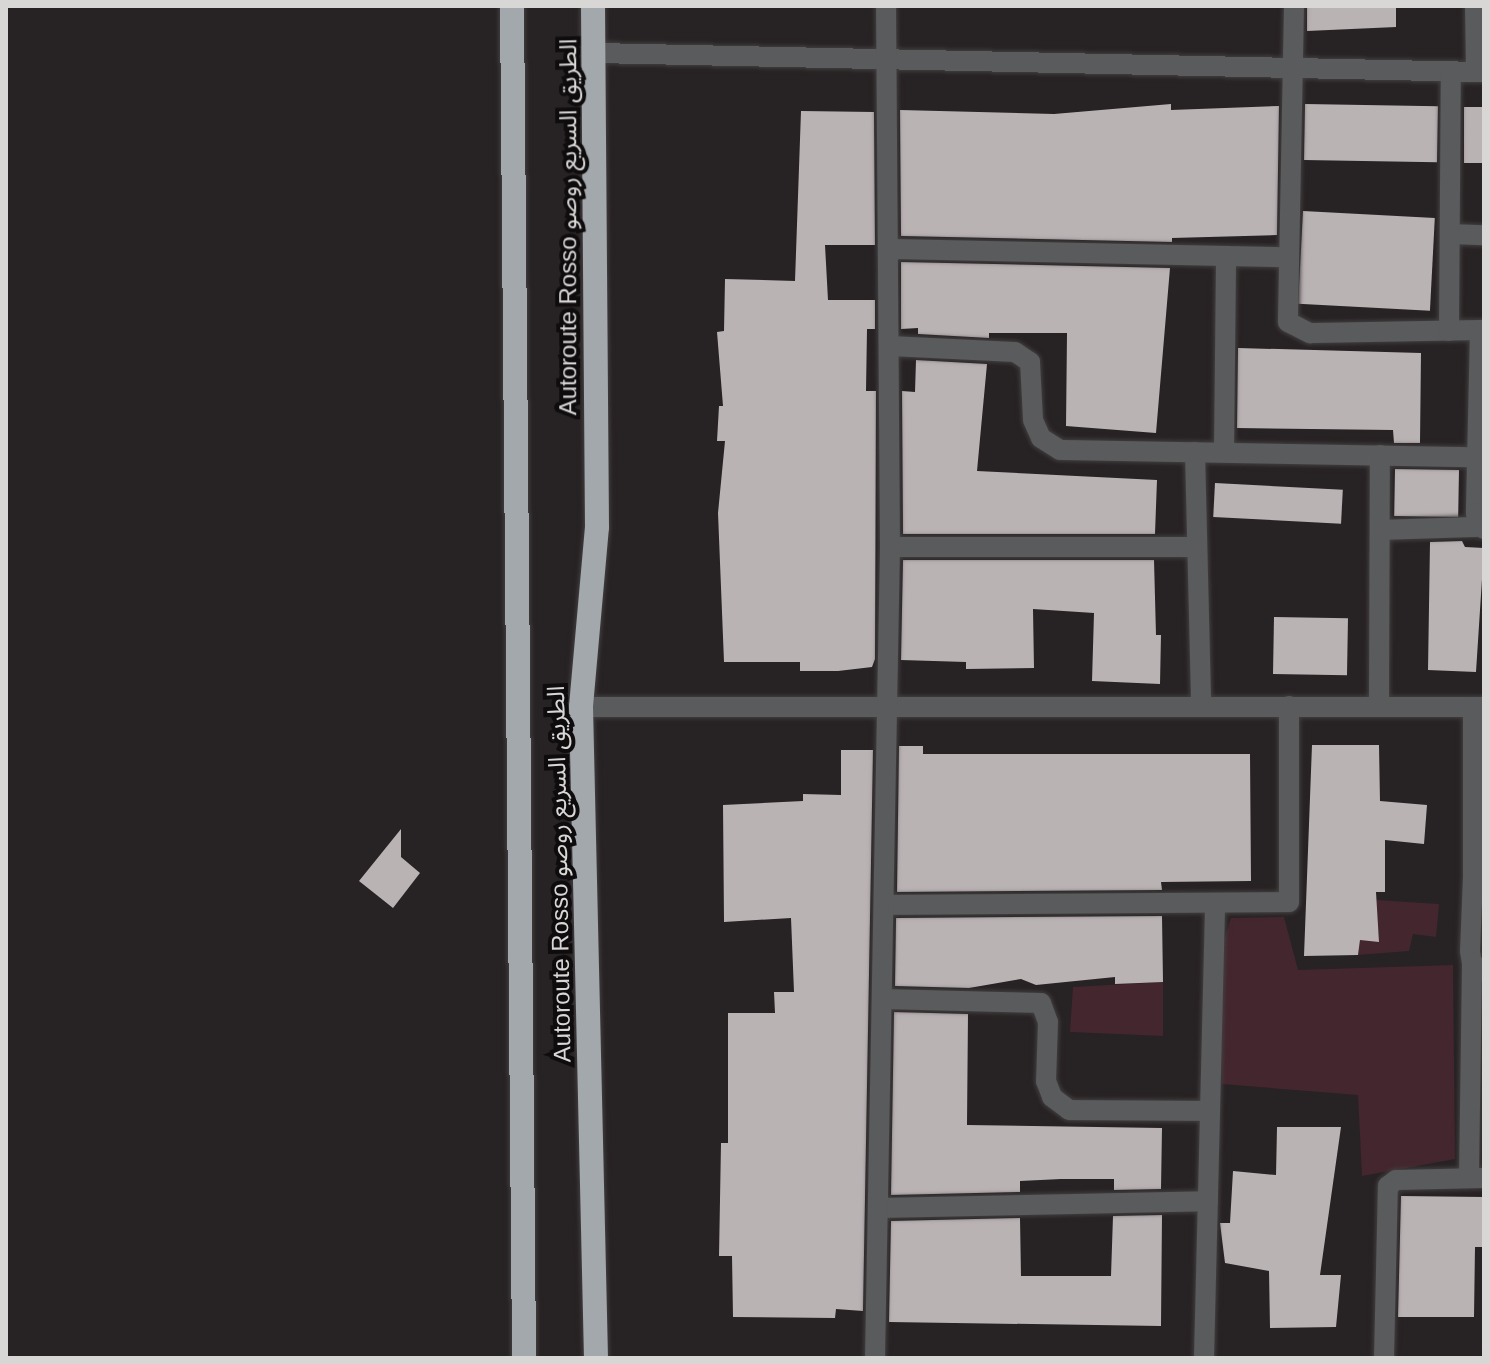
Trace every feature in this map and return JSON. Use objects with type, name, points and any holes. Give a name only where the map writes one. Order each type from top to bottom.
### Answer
[{"type":"highway","name":"Autoroute Rosso الطريق السريع روصو","points":[[512,6],[524,1358]]},
{"type":"highway","name":"Autoroute Rosso الطريق السريع روصو","points":[[593,6],[596,53],[597,527],[581,707],[596,1358]]},
{"type":"street","points":[[875,1358],[889,706],[891,249],[886,6]]},
{"type":"street","points":[[1294,6],[1296,68],[1288,322],[1310,333],[1482,330],[1477,457],[1482,528],[1381,530]]},
{"type":"street","points":[[596,53],[886,62],[1480,72],[1475,6]]},
{"type":"street","points":[[1449,331],[1451,71]]},
{"type":"street","points":[[1450,234],[1484,235]]},
{"type":"street","points":[[891,249],[1288,257]]},
{"type":"street","points":[[1224,452],[1226,256]]},
{"type":"street","points":[[890,346],[1015,352],[1030,362],[1033,420],[1041,438],[1060,450],[1477,457]]},
{"type":"street","points":[[1195,452],[1201,706]]},
{"type":"street","points":[[1379,706],[1380,455]]},
{"type":"street","points":[[890,547],[1197,547]]},
{"type":"street","points":[[884,905],[1215,905],[1289,902],[1289,706]]},
{"type":"street","points":[[581,707],[1479,707],[1477,1178],[1396,1180],[1388,1186],[1384,1358]]},
{"type":"street","points":[[1204,1358],[1215,905]]},
{"type":"street","points":[[882,999],[1041,1003],[1048,1022],[1046,1081],[1052,1097],[1069,1110],[1210,1111]]},
{"type":"street","points":[[878,1208],[1208,1201]]},
{"type":"shaded area","points":[[1376,900],[1439,904],[1436,937],[1413,934],[1409,951],[1358,955],[1360,940],[1379,941]]},
{"type":"shaded area","points":[[1284,917],[1298,970],[1453,965],[1455,1159],[1362,1176],[1358,1095],[1222,1084],[1214,972],[1231,918]]},
{"type":"shaded area","points":[[1163,982],[1163,1036],[1070,1032],[1073,987]]},
{"type":"building","points":[[1307,6],[1396,6],[1396,27],[1307,31]]},
{"type":"building","points":[[1171,104],[1171,110],[1279,106],[1277,235],[1172,238],[1172,242],[901,236],[900,110],[1054,114]]},
{"type":"building","points":[[1305,104],[1438,106],[1437,162],[1304,160]]},
{"type":"building","points":[[1464,107],[1484,107],[1484,163],[1464,163]]},
{"type":"building","points":[[801,111],[874,112],[875,245],[825,245],[828,300],[875,300],[875,329],[867,329],[866,391],[876,391],[875,659],[872,667],[838,671],[800,671],[800,662],[724,662],[718,513],[725,441],[717,441],[719,406],[723,406],[717,332],[724,331],[725,279],[795,281]]},
{"type":"building","points":[[1303,211],[1435,218],[1430,311],[1298,304]]},
{"type":"building","points":[[901,262],[1170,268],[1156,433],[1066,426],[1067,333],[989,333],[989,338],[918,334],[918,328],[901,329]]},
{"type":"building","points":[[1238,348],[1421,353],[1420,443],[1394,443],[1393,430],[1237,428]]},
{"type":"building","points":[[916,360],[987,364],[977,471],[1157,480],[1155,534],[903,534],[902,391],[915,392]]},
{"type":"building","points":[[1395,469],[1459,470],[1458,517],[1394,516]]},
{"type":"building","points":[[1215,483],[1343,490],[1341,524],[1213,517]]},
{"type":"building","points":[[1462,541],[1465,547],[1484,548],[1476,672],[1428,670],[1430,542]]},
{"type":"building","points":[[903,560],[1154,560],[1156,635],[1161,635],[1160,684],[1092,681],[1094,613],[1033,609],[1034,668],[966,669],[966,662],[901,660]]},
{"type":"building","points":[[1274,617],[1348,618],[1347,675],[1273,674]]},
{"type":"building","points":[[1312,745],[1379,745],[1380,801],[1427,805],[1424,844],[1385,840],[1385,892],[1376,892],[1379,942],[1360,940],[1358,955],[1304,956]]},
{"type":"building","points":[[899,746],[923,746],[923,754],[1250,754],[1251,881],[1161,882],[1162,890],[897,892]]},
{"type":"building","points":[[841,750],[873,750],[863,1311],[836,1309],[835,1318],[733,1317],[732,1256],[719,1256],[721,1143],[728,1143],[728,1013],[775,1013],[774,992],[794,992],[791,918],[724,922],[723,805],[803,801],[803,794],[841,795]]},
{"type":"building","points":[[401,829],[401,857],[420,873],[393,908],[359,881]]},
{"type":"building","points":[[1162,916],[1163,982],[1115,984],[1115,977],[1036,985],[1021,979],[969,988],[895,986],[896,918]]},
{"type":"building","points":[[894,1012],[968,1014],[967,1125],[1162,1128],[1161,1189],[1114,1190],[1114,1179],[1061,1179],[1020,1181],[1020,1192],[891,1195]]},
{"type":"building","points":[[1277,1127],[1341,1127],[1320,1275],[1341,1275],[1336,1327],[1270,1328],[1269,1271],[1225,1263],[1220,1223],[1230,1223],[1233,1171],[1276,1175]]},
{"type":"building","points":[[1401,1196],[1484,1197],[1484,1247],[1475,1247],[1474,1317],[1398,1317]]},
{"type":"building","points":[[1162,1215],[1161,1326],[889,1322],[891,1221],[1020,1218],[1021,1276],[1111,1276],[1113,1216]]}]
